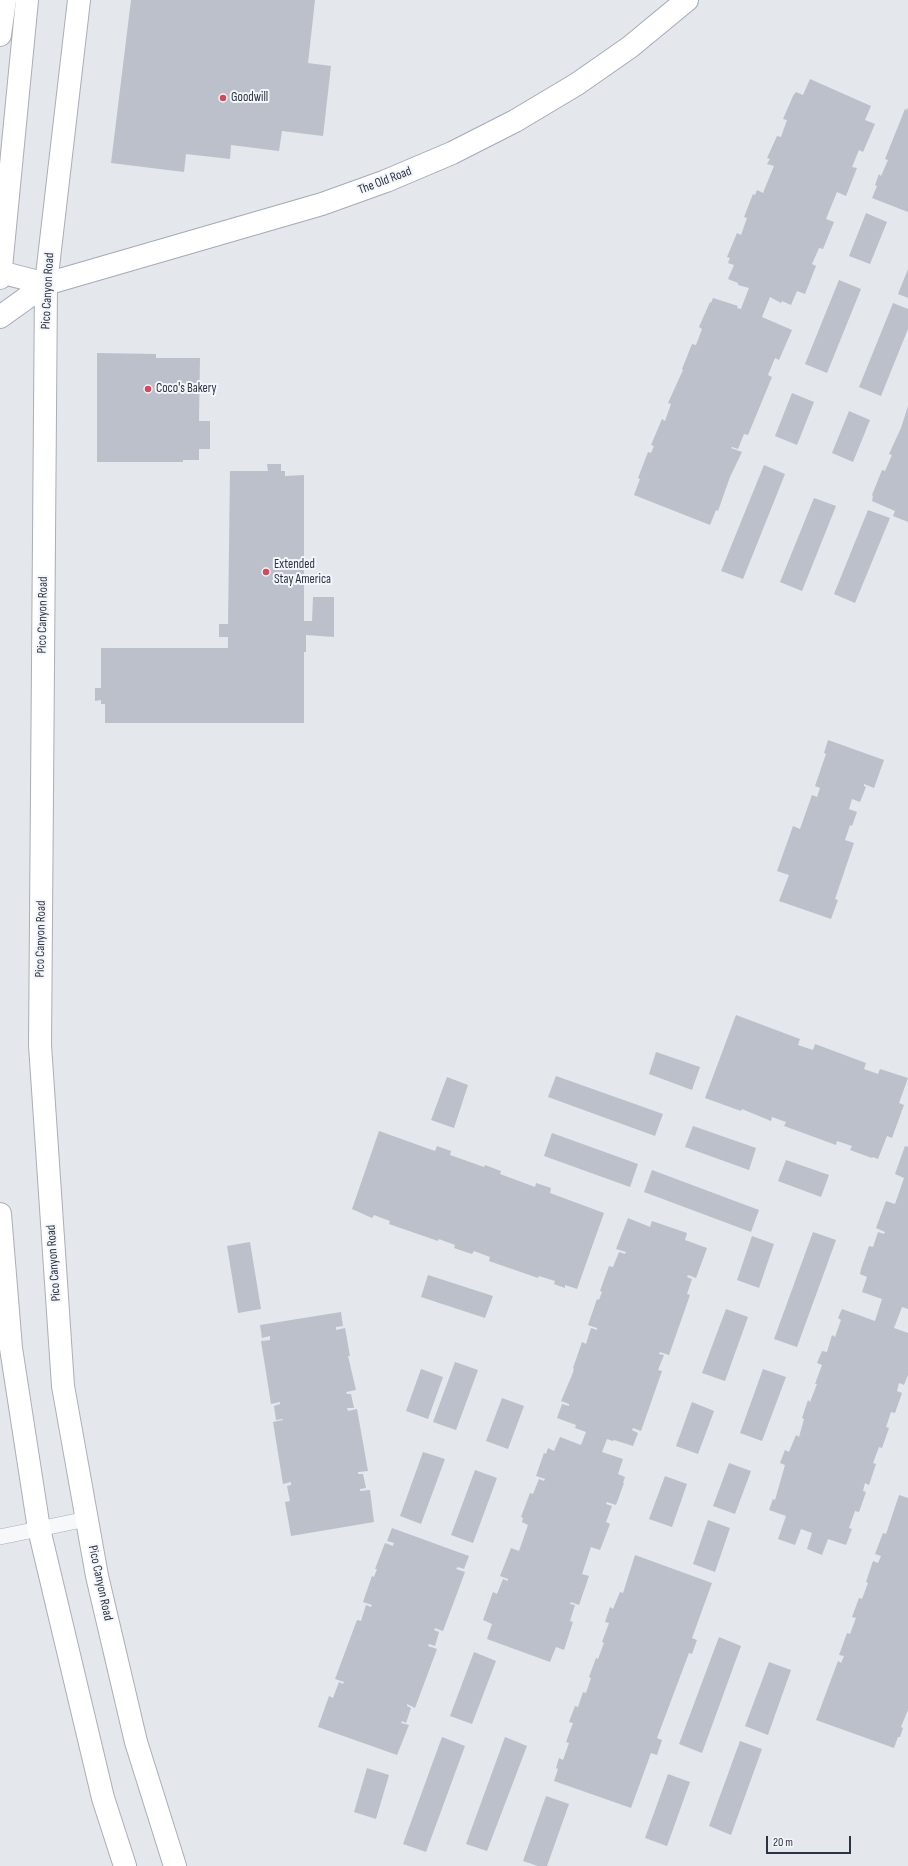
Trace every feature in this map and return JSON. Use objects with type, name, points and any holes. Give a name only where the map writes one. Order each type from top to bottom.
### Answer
[{"type":"main road","points":[[0,35],[5,0]]},
{"type":"main road","points":[[27,0],[0,274],[46,284]]},
{"type":"main road","name":"Pico Canyon Road","points":[[79,0],[46,284],[40,1045],[63,1386],[97,1576],[136,1742],[175,1866]]},
{"type":"main road","name":"The Old Road","points":[[0,317],[46,284],[322,204],[386,181],[452,154],[515,121],[577,84],[630,47],[688,0]]},
{"type":"main road","points":[[0,1214],[11,1348],[39,1529],[104,1798],[125,1866]]},
{"type":"lane","points":[[0,1537],[86,1519]]},
{"type":"building","name":"Goodwill","points":[[131,0],[315,0],[308,63],[331,66],[323,136],[282,131],[279,151],[231,145],[230,159],[186,154],[184,172],[111,163]]},
{"type":"building","points":[[810,79],[871,106],[865,120],[875,124],[863,152],[859,150],[852,167],[857,168],[846,196],[837,192],[826,219],[834,222],[823,249],[819,248],[812,264],[816,266],[805,294],[797,291],[791,305],[782,301],[781,303],[770,297],[762,317],[792,330],[779,360],[775,358],[768,375],[772,377],[748,435],[744,434],[738,449],[731,448],[742,452],[730,477],[718,511],[716,510],[710,525],[634,495],[640,479],[638,478],[648,452],[651,453],[654,446],[651,445],[662,419],[665,421],[671,404],[668,403],[683,370],[682,369],[692,344],[696,345],[702,329],[699,327],[710,302],[711,303],[713,298],[738,306],[737,308],[741,309],[749,288],[738,285],[738,283],[728,279],[734,265],[728,263],[730,258],[727,257],[737,233],[741,235],[747,218],[744,217],[753,194],[755,195],[757,190],[763,193],[774,166],[767,164],[770,159],[767,158],[777,136],[781,137],[787,120],[783,119],[793,96],[796,92],[803,95]]},
{"type":"building","points":[[908,107],[908,212],[872,198],[877,186],[875,185],[879,174],[881,176],[888,160],[885,159],[905,109],[907,110]]},
{"type":"building","points":[[866,213],[887,222],[870,264],[849,256]]},
{"type":"building","points":[[908,269],[908,298],[898,294]]},
{"type":"building","points":[[839,280],[861,289],[827,373],[805,364]]},
{"type":"building","points":[[893,303],[908,309],[908,329],[881,396],[859,387]]},
{"type":"building","name":"Coco's Bakery","points":[[97,353],[156,354],[156,358],[200,358],[199,421],[210,421],[210,449],[199,449],[199,460],[183,460],[183,462],[97,462]]},
{"type":"building","points":[[792,393],[814,402],[797,445],[775,436]]},
{"type":"building","points":[[908,406],[908,522],[893,516],[895,511],[872,501],[872,495],[882,470],[885,471],[892,455],[889,454],[901,428]]},
{"type":"building","points":[[849,411],[870,420],[853,462],[832,453]]},
{"type":"building","name":"Extended Stay America","points":[[267,464],[281,464],[281,471],[285,471],[285,476],[304,475],[304,621],[312,621],[313,597],[334,597],[334,637],[306,635],[306,652],[304,652],[304,723],[105,723],[105,704],[101,704],[101,700],[95,701],[95,688],[101,688],[101,648],[228,648],[228,637],[219,637],[219,624],[228,624],[230,471],[268,471]]},
{"type":"building","points":[[764,465],[785,474],[743,579],[721,571]]},
{"type":"building","points":[[814,498],[836,506],[802,591],[780,582]]},
{"type":"building","points":[[868,510],[890,518],[855,603],[834,594]]},
{"type":"building","points":[[828,740],[884,760],[874,788],[864,784],[866,787],[860,802],[852,799],[849,809],[857,812],[852,826],[850,825],[845,840],[854,843],[835,899],[838,900],[831,919],[779,901],[789,875],[777,871],[793,826],[800,829],[812,795],[817,797],[820,788],[815,786],[826,754],[824,753]]},
{"type":"building","points":[[736,1015],[800,1039],[798,1045],[813,1050],[815,1044],[866,1063],[864,1069],[878,1074],[880,1069],[908,1078],[899,1103],[904,1105],[892,1138],[887,1136],[878,1159],[850,1150],[852,1146],[837,1141],[836,1145],[784,1126],[786,1122],[772,1117],[771,1121],[742,1109],[741,1111],[705,1098]]},
{"type":"building","points":[[656,1052],[700,1067],[692,1090],[649,1074]]},
{"type":"building","points":[[556,1076],[663,1114],[655,1136],[548,1097]]},
{"type":"building","points":[[447,1077],[468,1085],[454,1128],[431,1120]]},
{"type":"building","points":[[693,1126],[756,1148],[749,1170],[685,1147]]},
{"type":"building","points":[[379,1131],[435,1151],[437,1146],[451,1151],[450,1155],[484,1167],[485,1165],[501,1171],[500,1174],[535,1187],[536,1183],[551,1188],[550,1193],[604,1213],[577,1289],[565,1285],[565,1288],[554,1284],[555,1281],[539,1276],[538,1278],[489,1261],[490,1257],[474,1251],[472,1254],[454,1248],[455,1245],[439,1239],[438,1241],[389,1224],[390,1221],[374,1215],[372,1218],[352,1209]]},
{"type":"building","points":[[552,1133],[638,1164],[630,1187],[544,1156]]},
{"type":"building","points":[[905,1146],[908,1147],[908,1309],[902,1307],[894,1328],[908,1333],[908,1375],[904,1385],[899,1383],[897,1391],[902,1393],[895,1413],[891,1412],[886,1427],[889,1428],[882,1448],[879,1447],[873,1463],[876,1464],[869,1485],[865,1483],[863,1491],[866,1492],[859,1512],[855,1511],[849,1528],[852,1529],[846,1545],[828,1539],[822,1555],[807,1549],[812,1533],[801,1529],[795,1545],[778,1539],[786,1516],[769,1510],[773,1499],[775,1500],[785,1465],[780,1463],[785,1450],[789,1452],[796,1435],[799,1437],[804,1419],[802,1418],[808,1400],[810,1402],[817,1384],[815,1384],[822,1365],[817,1363],[822,1351],[827,1352],[832,1335],[835,1337],[841,1320],[838,1318],[842,1309],[875,1321],[882,1299],[862,1292],[867,1277],[860,1274],[869,1246],[873,1247],[878,1232],[884,1234],[885,1232],[876,1228],[886,1201],[895,1204],[904,1178],[895,1174]]},
{"type":"building","points":[[786,1160],[829,1175],[821,1197],[778,1181]]},
{"type":"building","points":[[652,1170],[759,1210],[751,1232],[644,1192]]},
{"type":"building","points":[[628,1218],[650,1227],[652,1221],[687,1233],[685,1240],[707,1248],[696,1278],[688,1275],[687,1277],[692,1279],[687,1294],[690,1295],[669,1355],[660,1352],[659,1354],[664,1355],[658,1370],[662,1371],[641,1431],[633,1428],[632,1430],[638,1433],[633,1446],[607,1439],[602,1452],[623,1459],[618,1474],[625,1477],[624,1483],[616,1505],[607,1502],[606,1504],[612,1506],[606,1522],[610,1524],[600,1550],[591,1547],[582,1574],[589,1576],[579,1605],[571,1602],[570,1604],[575,1605],[570,1621],[573,1622],[564,1650],[556,1647],[550,1662],[487,1639],[492,1624],[483,1620],[493,1592],[497,1594],[503,1579],[508,1581],[508,1579],[500,1576],[511,1548],[519,1551],[528,1525],[522,1522],[523,1518],[521,1517],[530,1493],[533,1494],[539,1479],[544,1481],[545,1479],[536,1476],[544,1453],[546,1454],[548,1448],[554,1451],[560,1437],[581,1445],[586,1432],[575,1428],[576,1425],[557,1418],[562,1404],[569,1406],[569,1404],[561,1401],[572,1375],[582,1342],[586,1344],[591,1328],[597,1330],[597,1328],[588,1325],[597,1299],[599,1300],[602,1292],[600,1291],[609,1266],[613,1267],[619,1252],[625,1254],[626,1252],[616,1249]]},
{"type":"building","points":[[813,1232],[836,1240],[797,1347],[774,1339]]},
{"type":"building","points":[[752,1236],[774,1244],[759,1288],[737,1280]]},
{"type":"building","points":[[250,1242],[261,1309],[238,1313],[227,1246]]},
{"type":"building","points":[[428,1275],[493,1296],[485,1318],[421,1297]]},
{"type":"building","points":[[726,1309],[748,1317],[725,1381],[702,1373]]},
{"type":"building","points":[[341,1312],[343,1326],[336,1327],[336,1330],[345,1328],[350,1356],[348,1356],[356,1390],[346,1392],[347,1394],[351,1394],[354,1408],[347,1408],[348,1411],[357,1409],[368,1471],[358,1472],[358,1474],[363,1474],[366,1488],[360,1489],[360,1491],[370,1490],[374,1522],[291,1536],[285,1502],[290,1501],[287,1486],[291,1485],[291,1482],[283,1484],[273,1422],[283,1419],[276,1420],[274,1406],[280,1404],[280,1402],[271,1404],[261,1341],[270,1340],[270,1336],[262,1338],[260,1325]]},
{"type":"building","points":[[455,1362],[478,1370],[456,1430],[433,1422]]},
{"type":"building","points":[[421,1369],[443,1377],[428,1419],[406,1411]]},
{"type":"building","points":[[763,1369],[786,1377],[762,1441],[740,1433]]},
{"type":"building","points":[[502,1398],[524,1406],[508,1449],[486,1441]]},
{"type":"building","points":[[692,1402],[714,1411],[698,1454],[676,1446]]},
{"type":"building","points":[[423,1452],[445,1459],[421,1524],[400,1516]]},
{"type":"building","points":[[729,1463],[751,1471],[735,1514],[713,1506]]},
{"type":"building","points":[[475,1470],[497,1478],[473,1543],[451,1535]]},
{"type":"building","points":[[665,1476],[687,1484],[672,1527],[649,1519]]},
{"type":"building","points":[[899,1495],[908,1498],[908,1710],[901,1727],[903,1728],[900,1737],[898,1737],[894,1748],[816,1720],[838,1661],[841,1663],[844,1656],[839,1655],[847,1633],[850,1634],[856,1618],[852,1617],[859,1598],[862,1599],[868,1583],[866,1582],[873,1561],[878,1563],[881,1556],[875,1554],[883,1533],[886,1534]]},
{"type":"building","points":[[708,1520],[730,1528],[715,1572],[693,1564]]},
{"type":"building","points":[[392,1528],[469,1556],[464,1569],[458,1567],[456,1569],[465,1572],[443,1631],[435,1628],[434,1630],[439,1632],[435,1646],[429,1644],[428,1646],[437,1649],[415,1708],[407,1704],[407,1706],[411,1708],[406,1723],[402,1721],[401,1723],[409,1725],[397,1755],[318,1727],[329,1696],[333,1698],[339,1682],[343,1684],[344,1682],[335,1679],[357,1620],[361,1621],[366,1605],[371,1607],[372,1605],[363,1602],[372,1576],[374,1577],[377,1569],[375,1569],[385,1543],[393,1546],[394,1543],[387,1541]]},
{"type":"building","points":[[635,1555],[712,1583],[692,1638],[697,1640],[692,1654],[689,1653],[657,1738],[662,1740],[657,1755],[651,1753],[631,1808],[554,1781],[558,1769],[556,1768],[559,1758],[563,1760],[569,1743],[566,1742],[573,1723],[569,1722],[575,1706],[578,1707],[583,1692],[586,1693],[591,1678],[589,1677],[596,1658],[598,1659],[604,1643],[602,1642],[609,1623],[605,1622],[610,1607],[613,1609],[620,1592],[623,1593]]},
{"type":"building","points":[[719,1637],[741,1646],[702,1753],[679,1744]]},
{"type":"building","points":[[474,1652],[496,1661],[472,1724],[450,1716]]},
{"type":"building","points":[[769,1662],[791,1670],[768,1735],[745,1726]]},
{"type":"building","points":[[442,1737],[465,1746],[426,1852],[403,1844]]},
{"type":"building","points":[[505,1737],[527,1746],[487,1851],[466,1844]]},
{"type":"building","points":[[740,1741],[762,1749],[731,1835],[709,1826]]},
{"type":"building","points":[[367,1768],[389,1775],[376,1819],[354,1812]]},
{"type":"building","points":[[668,1774],[690,1782],[667,1846],[645,1838]]},
{"type":"building","points":[[546,1796],[569,1804],[547,1866],[538,1866],[523,1861]]},
{"type":"place","name":"Goodwill","points":[[223,98]]},
{"type":"place","name":"Coco's Bakery","points":[[148,389]]},
{"type":"place","name":"Extended Stay America","points":[[266,572]]}]
